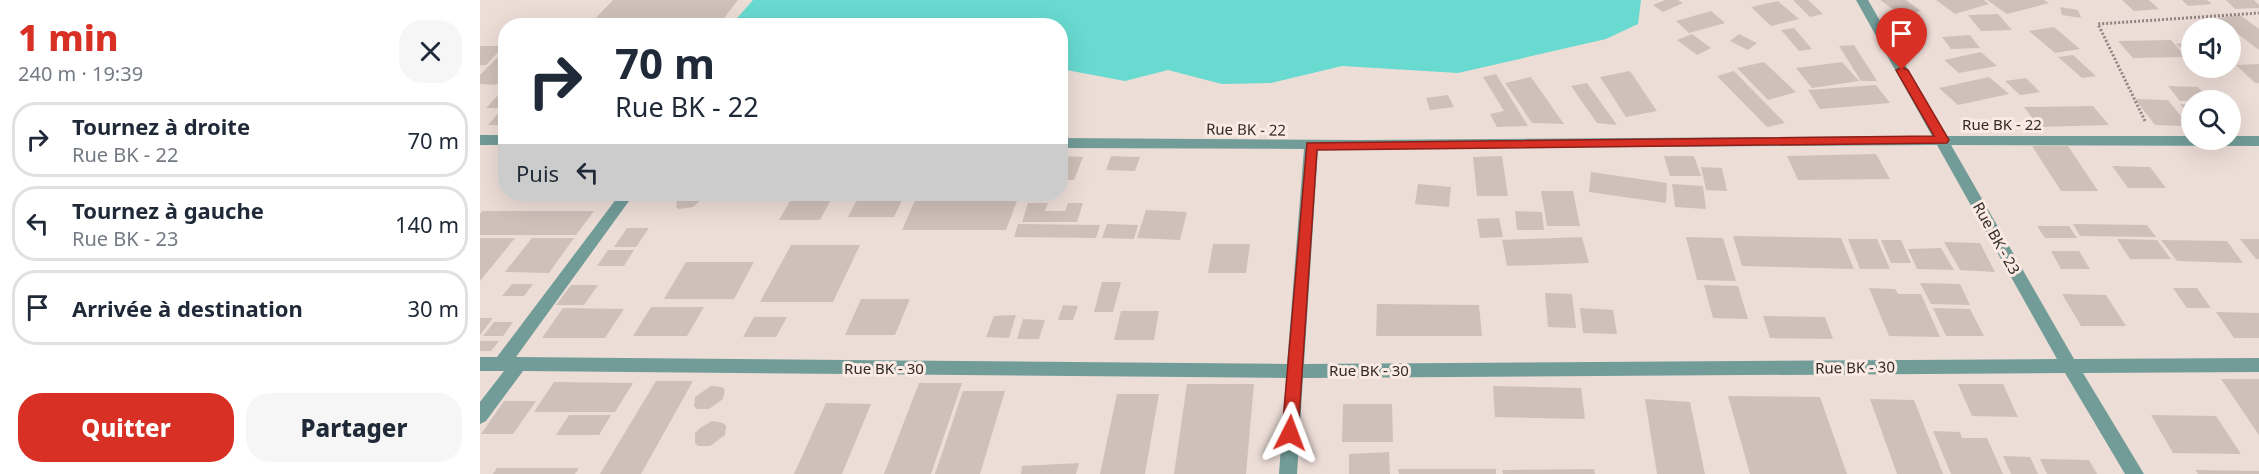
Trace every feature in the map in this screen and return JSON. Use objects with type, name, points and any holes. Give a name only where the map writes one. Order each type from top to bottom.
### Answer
[{"type":"street","name":"Rue BK - 23","points":[[1862,0],[2069,365],[2135,474]]},
{"type":"street","points":[[480,140],[498,140]]},
{"type":"street","name":"Rue BK - 22","points":[[1068,143],[1311,146],[1943,140],[2259,141]]},
{"type":"street","points":[[1288,474],[1311,146]]},
{"type":"street","points":[[480,416],[510,364],[622,201]]},
{"type":"street","name":"Rue BK - 30","points":[[480,364],[1294,371],[2259,365]]},
{"type":"path","points":[[2154,140],[2098,24],[2259,13]]},
{"type":"water","points":[[753,0],[1641,0],[1638,24],[1606,39],[1458,73],[1342,66],[1271,83],[1222,84],[1168,70],[1125,81],[1068,70],[1068,18],[737,18]]},
{"type":"building","points":[[613,0],[738,0],[724,18],[596,18]]},
{"type":"building","points":[[1665,0],[1678,0],[1683,3],[1663,12],[1653,5]]},
{"type":"building","points":[[1793,0],[1808,0],[1823,14],[1810,17]]},
{"type":"building","points":[[1880,0],[1906,0],[1921,11],[1902,16]]},
{"type":"building","points":[[1936,0],[1984,0],[1989,4],[1955,14]]},
{"type":"building","points":[[1987,0],[2044,0],[2049,3],[2007,14]]},
{"type":"building","points":[[2122,0],[2149,0],[2159,9],[2134,11]]},
{"type":"building","points":[[2182,0],[2207,0],[2212,4],[2188,6]]},
{"type":"building","points":[[2226,0],[2254,0],[2259,8],[2235,9]]},
{"type":"building","points":[[1778,1],[1799,19],[1771,26],[1751,7]]},
{"type":"building","points":[[2060,7],[2078,10],[2081,18],[2062,15]]},
{"type":"building","points":[[1711,11],[1725,23],[1689,33],[1676,21]]},
{"type":"building","points":[[1998,14],[2012,30],[1981,31],[1968,15]]},
{"type":"building","points":[[2240,15],[2259,29],[2259,50],[2241,36],[2241,18],[2217,18]]},
{"type":"building","points":[[2054,27],[2080,49],[2055,53],[2029,31]]},
{"type":"building","points":[[1794,28],[1812,49],[1799,51],[1781,30]]},
{"type":"building","points":[[1692,34],[1711,48],[1697,55],[1677,40]]},
{"type":"building","points":[[1739,34],[1757,43],[1748,50],[1730,41]]},
{"type":"building","points":[[1970,35],[1980,48],[1951,49],[1942,37]]},
{"type":"building","points":[[2171,40],[2181,51],[2181,57],[2133,58],[2118,41]]},
{"type":"building","points":[[1854,45],[1877,81],[1861,81],[1839,46]]},
{"type":"building","points":[[480,46],[498,46],[498,52],[486,65],[480,65]]},
{"type":"building","points":[[1981,52],[1997,66],[1959,73],[1944,60]]},
{"type":"building","points":[[2073,55],[2096,76],[2082,78],[2058,57]]},
{"type":"building","points":[[498,57],[498,83],[496,85],[480,84],[480,75]]},
{"type":"building","points":[[1764,62],[1796,92],[1768,100],[1737,68]]},
{"type":"building","points":[[1842,62],[1859,81],[1812,88],[1796,68]]},
{"type":"building","points":[[2259,64],[2259,83],[2255,83],[2241,70],[2241,65]]},
{"type":"building","points":[[1630,71],[1657,111],[1626,117],[1600,77]]},
{"type":"building","points":[[1734,71],[1785,123],[1767,127],[1717,76]]},
{"type":"building","points":[[1496,74],[1528,126],[1497,127],[1490,114],[1504,111],[1483,77]]},
{"type":"building","points":[[1531,77],[1564,124],[1532,123],[1505,83]]},
{"type":"building","points":[[1989,77],[2009,94],[1958,105],[1939,88]]},
{"type":"building","points":[[2026,78],[2040,92],[2020,95],[2005,81]]},
{"type":"building","points":[[1587,83],[1617,125],[1597,123],[1571,86]]},
{"type":"building","points":[[1876,85],[1890,103],[1820,109],[1808,90]]},
{"type":"building","points":[[2168,86],[2198,87],[2201,90],[2181,90],[2180,101]]},
{"type":"building","points":[[498,95],[498,108],[486,108]]},
{"type":"building","points":[[1448,95],[1454,107],[1430,110],[1426,98]]},
{"type":"building","points":[[2135,99],[2168,100],[2181,116],[2181,126],[2155,125]]},
{"type":"building","points":[[2093,106],[2109,125],[2039,127],[2024,107]]},
{"type":"building","points":[[498,114],[498,125],[488,125]]},
{"type":"building","points":[[2032,146],[2068,146],[2098,191],[2061,191]]},
{"type":"building","points":[[1876,154],[1890,179],[1798,180],[1787,156]]},
{"type":"building","points":[[1068,156],[1083,157],[1074,180],[1068,180]]},
{"type":"building","points":[[1111,156],[1140,157],[1135,171],[1106,170]]},
{"type":"building","points":[[1502,156],[1508,196],[1477,196],[1473,157]]},
{"type":"building","points":[[1664,156],[1694,156],[1701,176],[1670,176]]},
{"type":"building","points":[[2112,166],[2150,167],[2166,188],[2128,188]]},
{"type":"building","points":[[1701,167],[1722,168],[1727,191],[1706,190]]},
{"type":"building","points":[[1591,172],[1667,183],[1666,203],[1589,192]]},
{"type":"building","points":[[1418,184],[1451,187],[1449,207],[1415,204]]},
{"type":"building","points":[[1672,184],[1703,186],[1706,209],[1675,207]]},
{"type":"building","points":[[1541,191],[1573,191],[1580,226],[1547,226]]},
{"type":"building","points":[[677,201],[700,201],[693,207],[679,209],[676,207]]},
{"type":"building","points":[[790,201],[830,201],[820,220],[779,220]]},
{"type":"building","points":[[856,201],[902,201],[894,217],[848,217]]},
{"type":"building","points":[[915,201],[1017,201],[1006,230],[902,230]]},
{"type":"building","points":[[1028,203],[1048,203],[1045,211],[1065,211],[1068,203],[1083,203],[1077,222],[1022,222]]},
{"type":"building","points":[[1146,210],[1187,212],[1180,240],[1137,238]]},
{"type":"building","points":[[482,211],[594,211],[576,235],[480,235]]},
{"type":"building","points":[[1515,211],[1542,212],[1544,230],[1517,230]]},
{"type":"building","points":[[1499,218],[1503,237],[1480,238],[1477,219]]},
{"type":"building","points":[[1018,224],[1100,225],[1096,238],[1014,237]]},
{"type":"building","points":[[1107,224],[1138,225],[1134,239],[1102,238]]},
{"type":"building","points":[[2073,224],[2147,225],[2156,237],[2080,236]]},
{"type":"building","points":[[2037,226],[2069,226],[2077,238],[2045,238]]},
{"type":"building","points":[[627,228],[649,228],[636,247],[614,247]]},
{"type":"building","points":[[1733,236],[1841,238],[1854,269],[1742,266]]},
{"type":"building","points":[[1582,237],[1589,263],[1507,266],[1502,240]]},
{"type":"building","points":[[1686,237],[1723,238],[1736,281],[1697,280]]},
{"type":"building","points":[[480,238],[515,238],[480,281]]},
{"type":"building","points":[[532,238],[574,238],[549,273],[505,272]]},
{"type":"building","points":[[1848,239],[1877,239],[1890,269],[1860,269]]},
{"type":"building","points":[[2117,239],[2157,240],[2171,259],[2130,259]]},
{"type":"building","points":[[2240,239],[2259,239],[2259,259],[2256,259]]},
{"type":"building","points":[[1881,240],[1901,240],[1911,263],[1891,263]]},
{"type":"building","points":[[2161,240],[2227,241],[2243,263],[2177,261]]},
{"type":"building","points":[[1944,242],[1980,243],[1995,272],[1960,270]]},
{"type":"building","points":[[1213,244],[1250,244],[1246,273],[1208,273]]},
{"type":"building","points":[[791,245],[860,245],[833,302],[760,302]]},
{"type":"building","points":[[1941,248],[1954,270],[1917,269],[1908,249]]},
{"type":"building","points":[[608,250],[634,250],[624,266],[597,266]]},
{"type":"building","points":[[2051,251],[2079,251],[2090,269],[2061,269]]},
{"type":"building","points":[[686,262],[754,262],[734,299],[664,299]]},
{"type":"building","points":[[1102,282],[1121,282],[1113,312],[1094,312]]},
{"type":"building","points":[[1920,283],[1960,284],[1970,305],[1931,304]]},
{"type":"building","points":[[512,284],[533,284],[524,296],[502,296]]},
{"type":"building","points":[[571,285],[598,285],[584,305],[556,305]]},
{"type":"building","points":[[1704,285],[1738,286],[1748,319],[1713,318]]},
{"type":"building","points":[[1869,288],[1895,289],[1898,294],[1921,294],[1940,337],[1889,336]]},
{"type":"building","points":[[2173,288],[2197,288],[2211,308],[2187,308]]},
{"type":"building","points":[[1545,293],[1572,294],[1576,328],[1548,327]]},
{"type":"building","points":[[2062,294],[2106,295],[2126,326],[2081,326]]},
{"type":"building","points":[[861,299],[910,299],[895,335],[845,335]]},
{"type":"building","points":[[1377,304],[1479,305],[1482,336],[1376,336]]},
{"type":"building","points":[[1063,305],[1078,306],[1073,320],[1058,320]]},
{"type":"building","points":[[651,307],[704,307],[687,336],[633,336]]},
{"type":"building","points":[[563,308],[624,309],[605,338],[542,338]]},
{"type":"building","points":[[1580,308],[1613,310],[1617,334],[1583,333]]},
{"type":"building","points":[[1933,308],[1970,309],[1984,336],[1946,336]]},
{"type":"building","points":[[1121,311],[1159,311],[1154,340],[1114,340]]},
{"type":"building","points":[[2216,312],[2259,313],[2259,338],[2234,338]]},
{"type":"building","points":[[1016,315],[1009,338],[986,337],[994,316]]},
{"type":"building","points":[[1763,316],[1825,317],[1833,339],[1770,338]]},
{"type":"building","points":[[754,317],[787,317],[776,337],[743,337]]},
{"type":"building","points":[[480,318],[493,318],[480,335]]},
{"type":"building","points":[[1023,319],[1045,320],[1039,339],[1017,339]]},
{"type":"building","points":[[494,322],[513,322],[503,336],[483,336]]},
{"type":"building","points":[[480,341],[499,341],[491,351],[480,351]]},
{"type":"building","points":[[2221,379],[2259,379],[2259,435]]},
{"type":"building","points":[[656,381],[693,381],[641,474],[600,474]]},
{"type":"building","points":[[554,382],[633,383],[615,412],[534,412]]},
{"type":"building","points":[[919,383],[962,383],[931,474],[884,474]]},
{"type":"building","points":[[1187,384],[1254,384],[1246,474],[1174,474]]},
{"type":"building","points":[[1958,384],[2003,384],[2018,417],[1972,416]]},
{"type":"building","points":[[711,386],[722,387],[725,390],[723,399],[709,409],[697,409],[694,406],[695,397]]},
{"type":"building","points":[[1493,386],[1581,388],[1585,419],[1495,417]]},
{"type":"building","points":[[963,391],[1005,391],[980,474],[935,474]]},
{"type":"building","points":[[1117,394],[1159,394],[1145,474],[1100,474]]},
{"type":"building","points":[[1728,396],[1820,397],[1847,474],[1750,474]]},
{"type":"building","points":[[1645,399],[1690,402],[1705,474],[1657,474]]},
{"type":"building","points":[[1870,399],[1914,400],[1943,474],[1897,474]]},
{"type":"building","points":[[504,401],[536,401],[513,434],[481,434]]},
{"type":"building","points":[[826,403],[871,404],[842,474],[794,474]]},
{"type":"building","points":[[1343,404],[1392,404],[1393,442],[1342,442]]},
{"type":"building","points":[[569,415],[611,415],[599,435],[556,435]]},
{"type":"building","points":[[2151,415],[2216,416],[2241,454],[2173,453]]},
{"type":"building","points":[[712,421],[723,423],[726,426],[725,435],[710,446],[698,446],[695,443],[695,433]]},
{"type":"building","points":[[1933,431],[1960,432],[1962,438],[1987,438],[2003,474],[1951,474]]},
{"type":"building","points":[[1389,452],[1390,474],[1349,474],[1349,454]]},
{"type":"building","points":[[2003,456],[2030,457],[2038,474],[2011,474]]},
{"type":"building","points":[[2040,459],[2089,460],[2097,474],[2047,474]]},
{"type":"building","points":[[1079,463],[1076,474],[1021,474],[1022,466]]},
{"type":"building","points":[[497,468],[579,468],[575,474],[493,474]]},
{"type":"building","points":[[1398,469],[1496,469],[1496,474],[1399,474]]},
{"type":"building","points":[[1594,469],[1595,474],[1503,474],[1502,470]]},
{"type":"building","points":[[2195,470],[2259,471],[2259,474],[2198,474]]},
{"type":"route","points":[[1290,433],[1311,146],[1943,140],[1902,70]]}]
